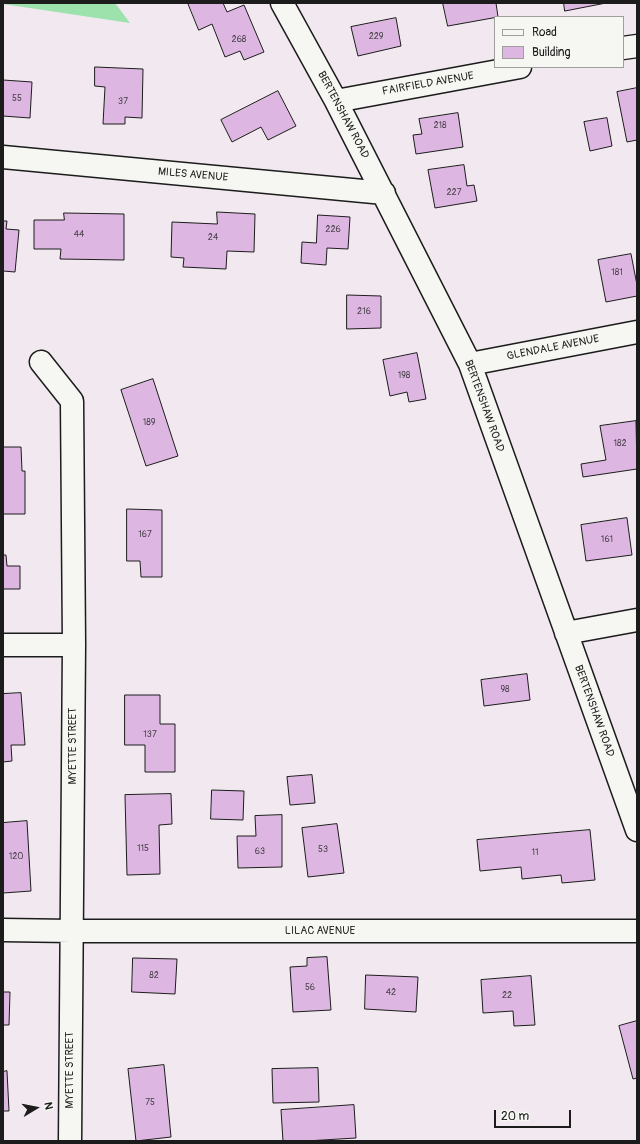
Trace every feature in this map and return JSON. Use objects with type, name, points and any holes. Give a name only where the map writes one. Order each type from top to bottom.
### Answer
[{"type":"street","name":"BERTENSHAW ROAD","points":[[282,3],[336,101],[384,193],[470,364],[637,830]]},
{"type":"street","points":[[624,48],[637,46]]},
{"type":"street","name":"FAIRFIELD AVENUE","points":[[336,101],[515,68]]},
{"type":"street","name":"MILES AVENUE","points":[[3,157],[384,193]]},
{"type":"street","name":"GLENDALE AVENUE","points":[[470,364],[637,332]]},
{"type":"street","name":"MYETTE STREET","points":[[41,362],[72,401],[74,645],[70,1141]]},
{"type":"street","points":[[566,633],[637,620]]},
{"type":"street","points":[[3,646],[74,645]]},
{"type":"street","name":"LILAC AVENUE","points":[[3,930],[637,931]]},
{"type":"green space","points":[[115,3],[130,23],[3,4]]},
{"type":"building","points":[[188,3],[223,3],[227,12],[244,5],[264,52],[244,60],[240,51],[225,57],[212,24],[199,30]]},
{"type":"building","points":[[443,3],[496,3],[498,16],[448,26]]},
{"type":"building","points":[[564,3],[606,3],[565,11]]},
{"type":"building","points":[[396,18],[401,46],[358,56],[351,27]]},
{"type":"building","points":[[95,67],[143,69],[142,118],[125,117],[125,124],[103,124],[105,87],[95,86]]},
{"type":"building","points":[[3,80],[32,82],[30,118],[3,116]]},
{"type":"building","points":[[637,88],[637,140],[627,142],[617,92]]},
{"type":"building","points":[[278,91],[296,126],[268,140],[261,127],[232,142],[221,120]]},
{"type":"building","points":[[458,113],[463,147],[416,154],[413,135],[422,134],[419,119]]},
{"type":"building","points":[[607,118],[612,146],[590,151],[584,122]]},
{"type":"building","points":[[464,165],[467,186],[474,185],[477,201],[435,208],[428,170]]},
{"type":"building","points":[[217,212],[255,214],[254,252],[227,251],[226,269],[183,267],[184,258],[171,257],[172,222],[217,224]]},
{"type":"building","points":[[64,213],[124,214],[124,260],[60,259],[61,249],[34,249],[34,220],[64,220]]},
{"type":"building","points":[[318,215],[350,217],[348,249],[327,248],[326,265],[301,263],[302,242],[316,243]]},
{"type":"building","points":[[3,221],[7,221],[6,229],[19,230],[15,272],[3,271]]},
{"type":"building","points":[[631,254],[637,285],[637,296],[606,302],[598,260]]},
{"type":"building","points":[[347,295],[381,296],[381,328],[347,329]]},
{"type":"building","points":[[417,353],[426,399],[409,402],[407,392],[390,396],[383,360]]},
{"type":"building","points":[[153,379],[178,456],[146,466],[121,390]]},
{"type":"building","points":[[636,421],[637,469],[583,477],[581,464],[606,460],[600,426]]},
{"type":"building","points":[[3,447],[21,447],[22,471],[25,471],[25,514],[3,514]]},
{"type":"building","points":[[127,509],[162,510],[162,577],[141,577],[140,561],[127,561]]},
{"type":"building","points":[[627,518],[632,555],[586,561],[581,525]]},
{"type":"building","points":[[3,555],[6,555],[7,566],[20,566],[20,589],[3,589]]},
{"type":"building","points":[[527,674],[530,700],[484,706],[481,680]]},
{"type":"building","points":[[21,693],[25,745],[11,745],[12,761],[3,762],[3,694]]},
{"type":"building","points":[[125,695],[160,695],[160,724],[175,724],[175,772],[145,772],[145,745],[125,745]]},
{"type":"building","points":[[312,775],[315,803],[290,805],[287,777]]},
{"type":"building","points":[[212,790],[244,791],[243,820],[211,819]]},
{"type":"building","points":[[171,794],[172,824],[159,825],[160,874],[127,875],[125,795]]},
{"type":"building","points":[[282,815],[282,867],[238,868],[237,836],[256,836],[255,816]]},
{"type":"building","points":[[27,821],[31,891],[3,893],[3,823]]},
{"type":"building","points":[[337,824],[344,873],[308,877],[302,828]]},
{"type":"building","points":[[590,830],[595,880],[562,883],[561,875],[522,879],[521,867],[480,871],[477,840]]},
{"type":"building","points":[[327,957],[331,1010],[293,1012],[290,967],[307,966],[307,958]]},
{"type":"building","points":[[133,958],[177,959],[175,994],[132,992]]},
{"type":"building","points":[[366,975],[418,977],[416,1012],[365,1009]]},
{"type":"building","points":[[531,976],[535,1025],[514,1026],[513,1011],[483,1013],[481,980]]},
{"type":"building","points":[[3,992],[10,992],[9,1025],[3,1025]]},
{"type":"building","points":[[637,1021],[637,1078],[633,1079],[619,1026]]},
{"type":"building","points":[[164,1065],[171,1137],[136,1141],[128,1069]]},
{"type":"building","points":[[318,1068],[319,1102],[273,1103],[272,1069]]},
{"type":"building","points":[[7,1071],[9,1111],[3,1111],[3,1072]]},
{"type":"building","points":[[354,1105],[356,1138],[283,1141],[281,1110]]}]
